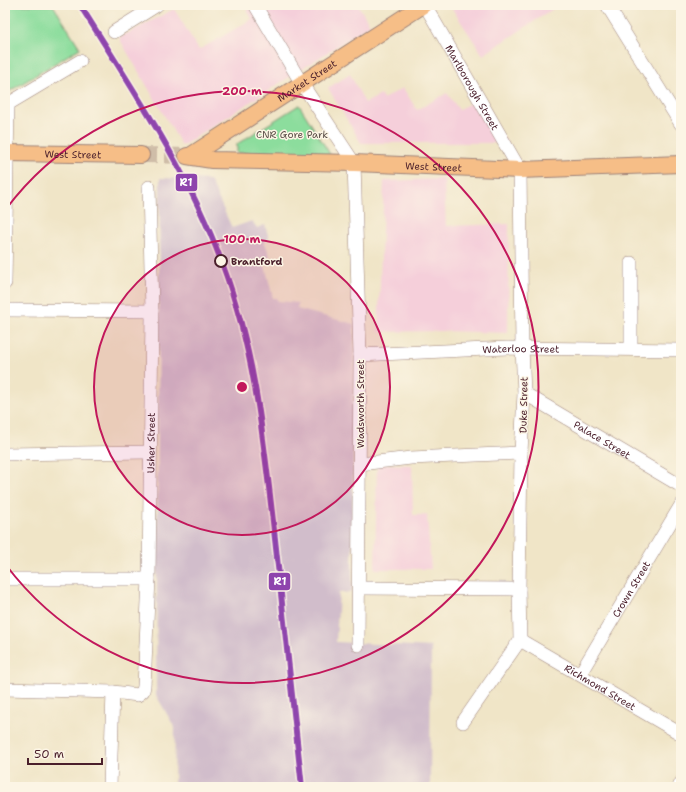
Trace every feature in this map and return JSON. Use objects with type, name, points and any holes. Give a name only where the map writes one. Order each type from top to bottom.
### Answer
[{"type":"main road","name":"Market Street","points":[[189,156],[424,5]]},
{"type":"main road","name":"West Street","points":[[7,153],[141,155]]},
{"type":"main road","name":"West Street","points":[[189,156],[212,160],[354,163],[520,170],[681,164]]},
{"type":"street","points":[[114,32],[157,5]]},
{"type":"street","points":[[254,5],[302,84],[354,163]]},
{"type":"street","name":"Marlborough Street","points":[[424,5],[520,170]]},
{"type":"street","points":[[606,5],[681,124]]},
{"type":"street","points":[[5,283],[8,104],[80,61]]},
{"type":"street","name":"Wadsworth Street","points":[[354,163],[360,355],[358,645]]},
{"type":"street","name":"Duke Street","points":[[520,170],[524,394],[521,453],[519,589],[520,640]]},
{"type":"street","name":"Usher Street","points":[[113,692],[138,695],[143,691],[144,686],[149,579],[149,452],[152,311],[149,187]]},
{"type":"street","points":[[631,263],[631,349]]},
{"type":"street","points":[[5,310],[152,311]]},
{"type":"street","name":"Waterloo Street","points":[[360,355],[522,348],[681,350]]},
{"type":"street","name":"Palace Street","points":[[524,394],[681,486]]},
{"type":"street","points":[[5,454],[149,452]]},
{"type":"street","points":[[360,464],[411,458],[521,453]]},
{"type":"street","name":"Crown Street","points":[[580,674],[681,505]]},
{"type":"street","points":[[5,579],[149,579]]},
{"type":"street","points":[[359,588],[519,589]]},
{"type":"street","points":[[463,722],[520,640]]},
{"type":"street","name":"Richmond Street","points":[[520,640],[681,734]]},
{"type":"street","points":[[5,689],[113,692],[110,787]]},
{"type":"street","points":[[679,787],[681,783]]},
{"type":"shaded area","points":[[244,5],[358,5],[370,25],[182,146],[119,38],[174,9],[199,50],[252,19]]},
{"type":"shaded area","points":[[454,5],[559,5],[483,55],[451,7]]},
{"type":"shaded area","points":[[350,74],[365,103],[381,95],[383,99],[403,88],[417,110],[447,93],[459,110],[478,98],[507,143],[361,143],[328,88]]},
{"type":"shaded area","points":[[160,178],[210,180],[232,228],[252,221],[257,228],[265,225],[269,239],[264,241],[270,256],[264,262],[273,298],[276,298],[278,301],[298,303],[297,309],[354,324],[352,592],[339,593],[336,642],[431,647],[430,787],[174,787],[175,728],[156,695]]},
{"type":"shaded area","points":[[444,179],[446,226],[509,224],[508,333],[443,331],[378,332],[384,181]]},
{"type":"shaded area","points":[[377,464],[412,465],[413,515],[427,515],[431,569],[375,569]]},
{"type":"green space","points":[[5,5],[53,5],[80,48],[5,94]]},
{"type":"green space","name":"CNR Gore Park","points":[[299,105],[330,154],[326,156],[237,153],[237,144]]},
{"type":"tunnel","points":[[141,155],[187,156]]},
{"type":"transit line","name":"R1","points":[[80,5],[158,130],[176,162],[208,229],[234,297],[251,365],[267,469],[302,787]]},
{"type":"place","name":"Brantford","points":[[221,261]]}]
